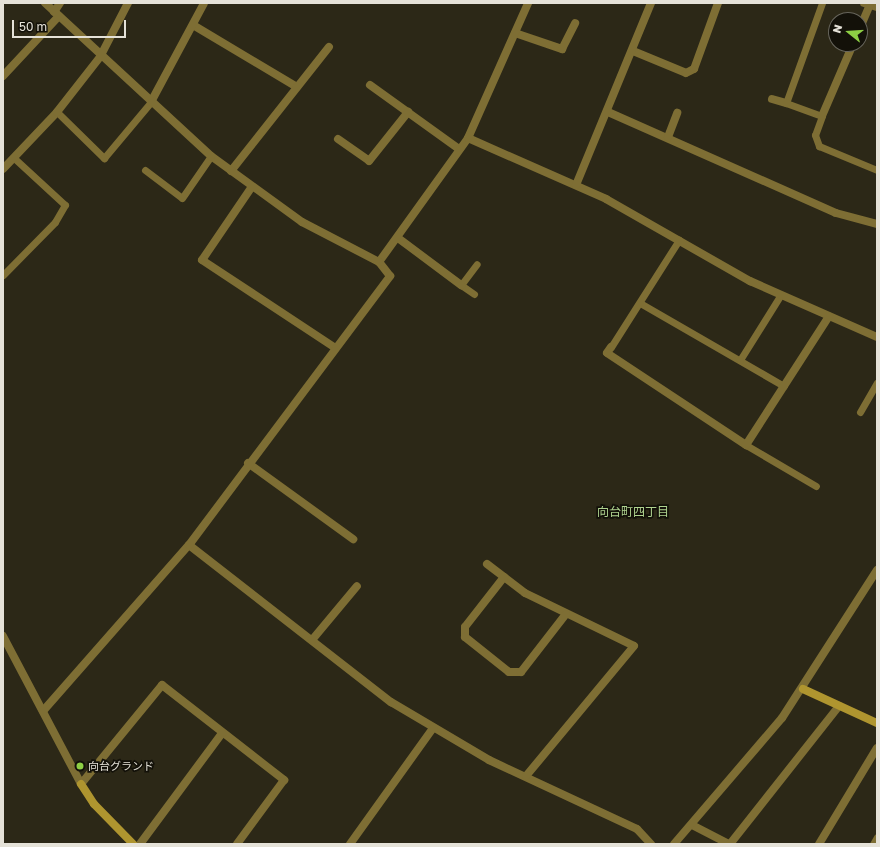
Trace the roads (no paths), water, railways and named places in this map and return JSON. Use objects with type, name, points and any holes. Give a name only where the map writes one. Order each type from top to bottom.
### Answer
[{"type":"street","points":[[43,711],[189,545],[334,347],[388,284],[390,276],[379,262],[302,222],[251,188],[211,156],[100,57],[45,3]]},
{"type":"street","points":[[3,76],[57,14],[60,3]]},
{"type":"street","points":[[3,169],[57,112],[100,57],[128,3]]},
{"type":"street","points":[[152,102],[204,3]]},
{"type":"street","points":[[379,262],[398,238],[468,138],[528,3]]},
{"type":"street","points":[[576,185],[608,112],[651,3]]},
{"type":"street","points":[[633,51],[686,73],[694,69],[718,3]]},
{"type":"street","points":[[515,33],[562,49],[575,23]]},
{"type":"street","points":[[193,26],[296,87]]},
{"type":"street","points":[[231,171],[329,47]]},
{"type":"street","points":[[822,116],[850,52]]},
{"type":"street","points":[[370,84],[459,150]]},
{"type":"street","points":[[772,99],[786,103]]},
{"type":"street","points":[[338,139],[369,161],[408,112]]},
{"type":"street","points":[[608,112],[668,137],[836,213],[877,224]]},
{"type":"street","points":[[668,137],[676,113]]},
{"type":"street","points":[[468,138],[576,185],[780,296],[877,337]]},
{"type":"street","points":[[251,188],[202,260],[334,347]]},
{"type":"street","points":[[398,238],[461,285]]},
{"type":"street","points":[[611,347],[607,353],[746,445],[829,316]]},
{"type":"street","points":[[248,463],[353,539]]},
{"type":"street","points":[[189,545],[392,702],[433,728],[489,760],[637,829],[651,844]]},
{"type":"street","points":[[487,564],[525,593],[634,646],[526,776]]},
{"type":"street","points":[[674,844],[692,826],[804,689],[877,570]]},
{"type":"street","points":[[504,577],[465,627],[465,636],[509,672],[521,672],[566,614]]},
{"type":"street","points":[[312,640],[357,586]]},
{"type":"street","points":[[3,636],[81,784],[94,804],[133,844]]},
{"type":"street","points":[[81,784],[162,686],[284,780],[238,844]]},
{"type":"street","points":[[804,689],[877,723]]},
{"type":"street","points":[[692,826],[730,844],[839,706]]},
{"type":"street","points":[[350,844],[433,728]]},
{"type":"street","points":[[140,844],[222,733]]},
{"type":"street","points":[[819,844],[877,748]]},
{"type":"lane","points":[[822,3],[786,103],[822,116],[815,135],[819,146],[877,170]]},
{"type":"lane","points":[[57,112],[104,158],[152,102]]},
{"type":"lane","points":[[146,170],[182,198],[211,156]]},
{"type":"lane","points":[[3,275],[55,222],[65,206],[14,158]]},
{"type":"lane","points":[[611,347],[679,240]]},
{"type":"lane","points":[[474,294],[461,285],[477,264]]},
{"type":"lane","points":[[740,360],[780,296]]},
{"type":"lane","points":[[640,303],[784,386]]},
{"type":"lane","points":[[860,412],[877,383]]},
{"type":"lane","points":[[746,445],[816,486]]},
{"type":"lane","points":[[873,844],[877,837]]},
{"type":"place","name":"向台グランド","points":[[80,766]]},
{"type":"district","name":"向台町四丁目","points":[[633,512]]}]
